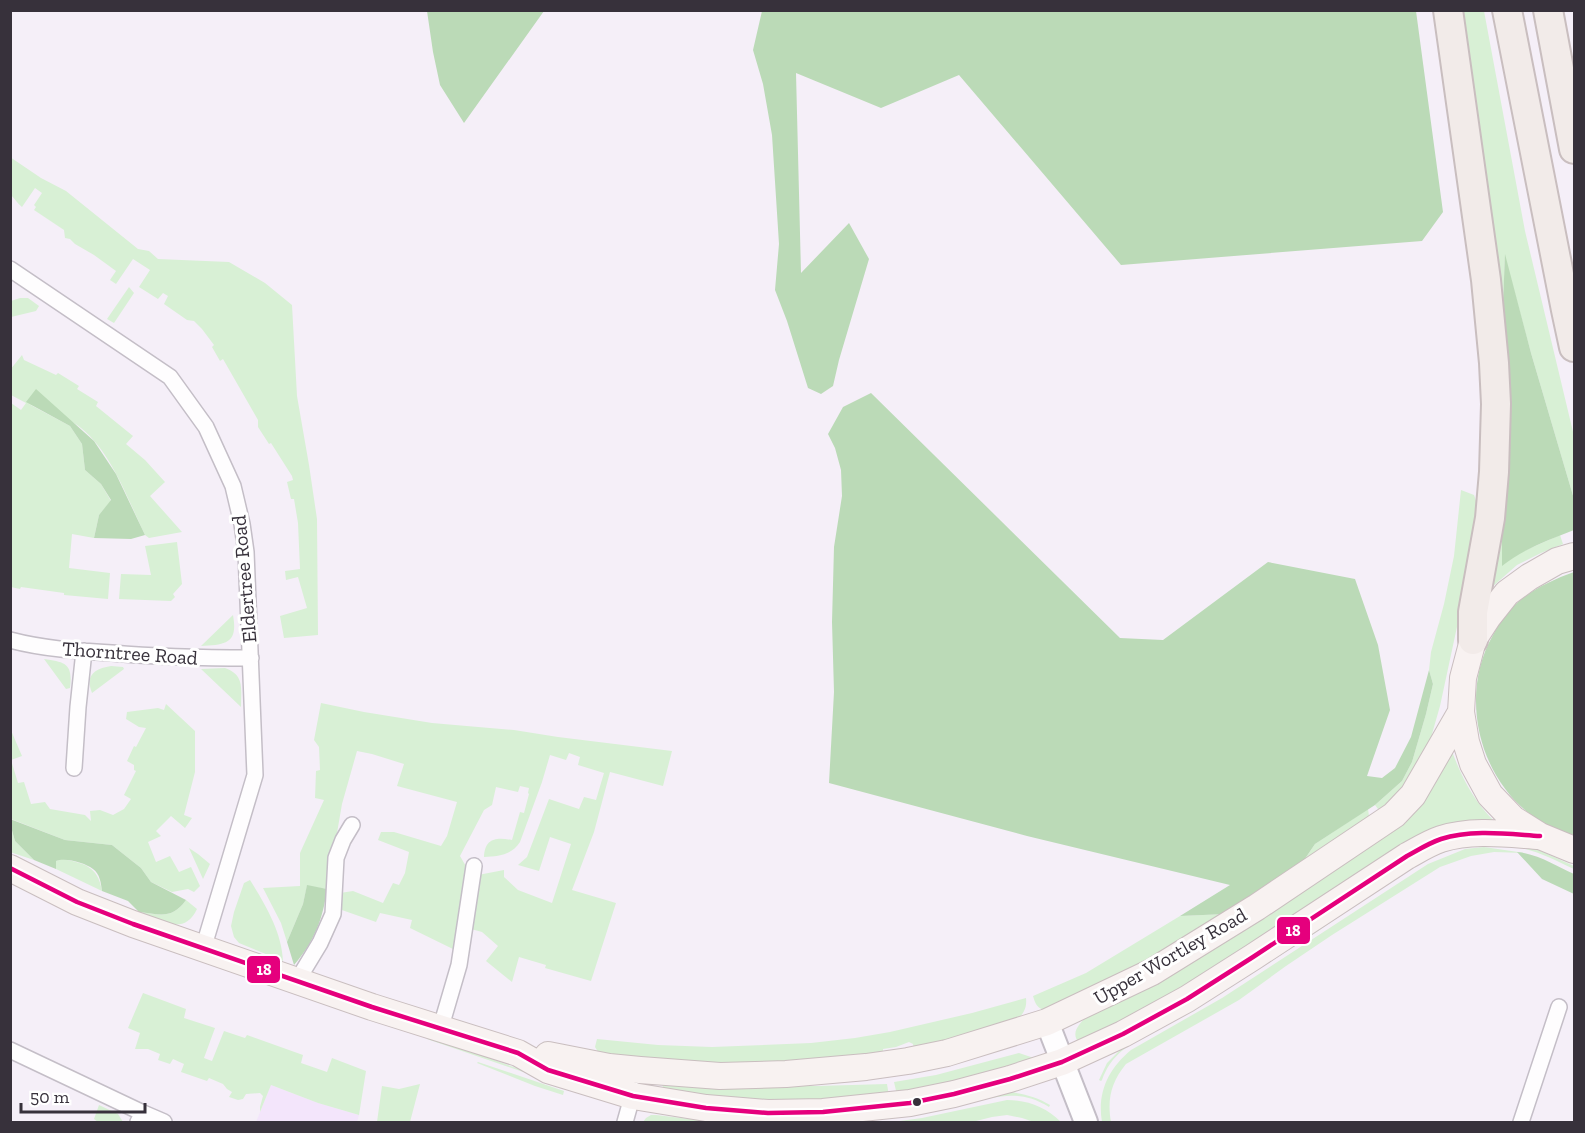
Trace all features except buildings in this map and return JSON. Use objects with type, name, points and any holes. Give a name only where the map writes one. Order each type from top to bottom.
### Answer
[{"type":"highway","points":[[1448,10],[1486,280],[1496,404],[1490,518],[1473,612],[1473,640]]},
{"type":"highway","points":[[1507,10],[1575,348]]},
{"type":"highway","points":[[1548,10],[1575,149]]},
{"type":"main road","points":[[1566,558],[1529,577],[1507,592],[1488,617],[1473,640],[1463,678],[1461,712],[1466,742],[1473,764],[1490,795],[1513,819],[1540,836],[1575,850]]},
{"type":"main road","name":"Upper Wortley Road","points":[[10,868],[91,908],[203,949],[440,1030],[518,1053],[548,1055],[609,1067],[720,1076],[786,1074],[866,1067],[947,1053],[1047,1022],[1152,972],[1257,907],[1394,815],[1413,795],[1461,712]]},
{"type":"main road","name":"Upper Wortley Road","points":[[518,1053],[548,1070],[633,1096],[706,1108],[768,1113],[823,1112],[910,1103],[954,1094],[1062,1062],[1123,1034],[1187,999],[1424,846],[1460,835],[1506,833],[1540,836]]},
{"type":"street","name":"Eldertree Road","points":[[12,272],[170,376],[206,428],[233,486],[246,552],[255,775],[203,949]]},
{"type":"street","name":"Thorntree Road","points":[[10,640],[29,645],[84,651],[179,657],[251,658]]},
{"type":"street","points":[[74,768],[84,651]]},
{"type":"street","points":[[297,981],[320,943],[333,914],[336,858],[352,825]]},
{"type":"street","points":[[440,1030],[459,965],[474,866]]},
{"type":"street","points":[[1521,1122],[1559,1007]]},
{"type":"street","points":[[1047,1022],[1086,1122]]},
{"type":"street","points":[[10,1050],[141,1118],[164,1122]]},
{"type":"street","points":[[626,1122],[640,1070]]},
{"type":"shaded area","points":[[271,1085],[318,1103],[359,1115],[357,1122],[256,1122]]},
{"type":"green space","points":[[427,11],[544,11],[464,123],[440,85]]},
{"type":"green space","points":[[762,11],[1416,11],[1443,212],[1422,241],[1121,265],[959,75],[881,108],[796,73],[801,273],[849,223],[869,259],[833,386],[821,394],[808,388],[775,290],[779,244],[772,135],[763,84],[753,50]]},
{"type":"green space","points":[[1459,11],[1484,11],[1525,231],[1574,436],[1574,499],[1505,257],[1503,303],[1510,408]]},
{"type":"green space","points":[[10,157],[41,178],[66,191],[138,249],[149,251],[158,259],[229,262],[265,283],[292,305],[297,396],[317,519],[318,635],[284,638],[280,616],[307,608],[298,577],[286,580],[285,571],[300,569],[298,523],[294,499],[291,499],[287,482],[293,480],[271,443],[269,444],[258,427],[258,420],[223,359],[220,361],[212,347],[214,345],[194,321],[187,320],[164,304],[168,296],[163,293],[158,299],[139,287],[150,270],[133,259],[116,284],[110,280],[116,271],[70,239],[65,238],[64,230],[34,210],[36,207],[34,205],[42,193],[35,188],[22,207],[20,206],[11,195]]},
{"type":"green space","points":[[1505,254],[1531,353],[1574,499],[1574,530],[1527,550],[1502,566],[1502,495],[1510,408],[1503,303]]},
{"type":"green space","points":[[129,287],[134,293],[114,323],[107,319]]},
{"type":"green space","points":[[28,298],[39,306],[36,311],[11,317],[11,301]]},
{"type":"green space","points":[[22,355],[24,360],[56,375],[58,373],[79,386],[77,389],[98,402],[96,406],[133,436],[126,444],[165,482],[150,496],[182,532],[149,538],[145,535],[110,464],[92,438],[70,421],[27,403],[70,426],[82,444],[85,470],[101,484],[111,501],[99,515],[94,538],[72,534],[69,568],[110,573],[108,599],[11,587],[11,403],[21,410],[26,403],[11,395],[10,370]]},
{"type":"green space","points":[[36,389],[94,441],[116,474],[145,535],[131,539],[94,538],[99,515],[111,500],[101,484],[85,470],[82,444],[70,426],[26,402]]},
{"type":"green space","points":[[871,393],[1120,638],[1163,640],[1268,562],[1355,579],[1378,645],[1390,710],[1367,776],[1382,778],[1395,768],[1411,737],[1429,670],[1433,684],[1412,762],[1402,781],[1375,805],[1315,844],[1300,866],[1226,914],[1180,916],[1230,885],[1027,836],[829,783],[834,692],[832,622],[834,547],[842,496],[841,470],[835,448],[828,434],[843,407]]},
{"type":"green space","points":[[1461,490],[1474,495],[1481,515],[1440,706],[1426,755],[1414,779],[1384,810],[1378,809],[1375,805],[1402,781],[1412,762],[1426,714],[1433,684],[1429,670],[1431,652],[1454,556]]},
{"type":"green space","points":[[1502,495],[1502,565],[1515,555],[1560,535],[1563,544],[1517,565],[1491,588]]},
{"type":"green space","points":[[177,542],[182,584],[173,594],[175,597],[171,601],[119,599],[121,574],[151,575],[145,546]]},
{"type":"green space","points":[[1574,572],[1574,835],[1545,824],[1520,806],[1500,782],[1486,755],[1478,725],[1476,694],[1481,664],[1493,635],[1506,615],[1530,593]]},
{"type":"green space","points":[[233,615],[234,632],[229,641],[218,645],[201,646]]},
{"type":"green space","points":[[44,659],[63,663],[69,669],[70,688],[66,689]]},
{"type":"green space","points":[[111,666],[124,669],[92,693],[90,677],[92,674]]},
{"type":"green space","points":[[225,668],[239,679],[241,707],[201,669]]},
{"type":"green space","points":[[321,703],[432,723],[514,730],[672,751],[663,786],[610,772],[594,832],[572,890],[616,903],[591,981],[545,968],[546,965],[519,957],[512,982],[486,961],[498,946],[482,932],[471,929],[478,875],[504,870],[504,877],[518,890],[552,903],[571,844],[550,837],[539,871],[518,865],[527,857],[549,799],[579,809],[584,797],[596,800],[604,773],[578,765],[580,757],[569,753],[566,760],[550,755],[517,846],[505,854],[484,857],[487,846],[492,840],[512,840],[520,812],[524,813],[529,794],[529,788],[520,786],[518,792],[496,787],[492,805],[484,810],[460,856],[467,868],[455,950],[410,928],[412,920],[380,913],[376,922],[339,909],[340,893],[353,891],[383,903],[393,883],[399,885],[405,873],[409,852],[378,840],[381,832],[394,832],[441,846],[447,836],[457,802],[397,786],[404,764],[357,751],[342,804],[328,868],[327,889],[307,886],[303,904],[287,942],[281,923],[263,888],[300,886],[300,853],[324,800],[315,798],[316,771],[320,770],[319,747],[314,740]]},
{"type":"green space","points":[[166,704],[195,731],[195,772],[184,815],[192,818],[185,828],[171,816],[156,831],[161,836],[148,842],[156,862],[170,856],[179,872],[191,867],[200,886],[194,892],[188,889],[172,892],[151,882],[141,868],[112,845],[65,840],[11,819],[10,728],[22,756],[11,760],[18,783],[24,782],[31,804],[45,802],[50,809],[85,815],[91,821],[90,811],[100,810],[113,815],[124,809],[131,799],[124,795],[136,771],[134,765],[127,761],[146,728],[139,727],[126,719],[127,712],[158,708],[164,710]]},
{"type":"green space","points":[[1450,746],[1468,787],[1495,822],[1179,993],[1080,1043],[1077,1040],[1075,1036],[1077,1029],[1087,1016],[1426,797],[1438,779]]},
{"type":"green space","points":[[1368,809],[1369,816],[1300,866],[1315,844]]},
{"type":"green space","points":[[10,819],[65,840],[112,845],[141,868],[151,882],[186,900],[176,911],[170,913],[139,912],[128,901],[102,891],[97,873],[86,865],[70,860],[60,860],[56,861],[56,869],[34,860],[15,841]]},
{"type":"green space","points":[[11,827],[15,841],[34,860],[10,852]]},
{"type":"green space","points":[[1498,841],[1541,851],[1574,866],[1574,869],[1527,849],[1507,845],[1478,844],[1460,847],[1412,868],[1299,944],[1297,941],[1431,854],[1474,842]]},
{"type":"green space","points":[[1484,847],[1525,853],[1494,852],[1471,856],[1440,867],[1332,935],[1239,1000],[1126,1064],[1111,1092],[1111,1122],[1102,1122],[1101,1101],[1106,1082],[1116,1065],[1131,1050],[1222,998],[1428,864],[1465,849]]},
{"type":"green space","points":[[189,848],[210,864],[203,879]]},
{"type":"green space","points":[[1517,852],[1540,858],[1574,874],[1574,894],[1542,879]]},
{"type":"green space","points":[[62,859],[89,867],[97,876],[102,891],[56,869],[56,861]]},
{"type":"green space","points":[[250,880],[276,929],[283,961],[239,943],[234,937],[231,926],[234,912],[244,883]]},
{"type":"green space","points":[[307,885],[327,889],[320,920],[312,939],[294,965],[287,942],[303,904]]},
{"type":"green space","points":[[186,900],[197,909],[192,917],[178,924],[163,922],[139,912],[170,913],[176,911]]},
{"type":"green space","points":[[1226,914],[1123,975],[1046,1010],[1038,1007],[1036,1003],[1033,996],[1086,973],[1180,916]]},
{"type":"green space","points":[[1293,944],[1295,946],[1240,981],[1130,1045],[1116,1056],[1102,1080],[1099,1080],[1107,1063],[1121,1049]]},
{"type":"green space","points":[[143,993],[186,1009],[184,1018],[215,1028],[204,1058],[212,1061],[224,1031],[245,1038],[247,1035],[303,1055],[301,1063],[327,1072],[332,1058],[366,1071],[359,1115],[318,1103],[271,1085],[260,1112],[263,1096],[260,1093],[246,1094],[243,1099],[238,1100],[229,1097],[232,1092],[223,1084],[209,1078],[207,1081],[181,1072],[184,1064],[173,1059],[170,1064],[158,1060],[160,1054],[148,1049],[135,1049],[140,1033],[128,1028]]},
{"type":"green space","points":[[1026,998],[1022,1015],[1017,1020],[914,1050],[913,1044],[909,1042],[883,1049],[883,1055],[810,1062],[709,1066],[600,1055],[595,1047],[597,1039],[712,1047],[811,1043],[855,1038],[972,1013]]},
{"type":"green space","points":[[428,1037],[454,1045],[584,1093],[427,1039]]},
{"type":"green space","points":[[1019,1053],[1034,1058],[1034,1061],[897,1095],[894,1082],[936,1075]]},
{"type":"green space","points":[[478,1062],[564,1091],[563,1095],[535,1086]]},
{"type":"green space","points":[[420,1084],[410,1122],[377,1122],[382,1086],[399,1089]]},
{"type":"green space","points":[[887,1084],[889,1096],[840,1100],[774,1101],[665,1090],[662,1085],[817,1086]]},
{"type":"green space","points":[[1010,1092],[1031,1096],[1050,1105],[1049,1107],[1028,1098],[1009,1096],[921,1114],[995,1094]]},
{"type":"green space","points":[[1007,1100],[1036,1105],[1061,1122],[1034,1122],[1007,1115],[972,1122],[892,1122],[922,1118]]},
{"type":"green space","points":[[99,1105],[118,1114],[123,1122],[98,1122],[94,1119]]},
{"type":"green space","points":[[651,1115],[656,1115],[715,1122],[643,1122]]},
{"type":"transit line","name":"18","points":[[10,868],[77,902],[133,924],[372,1007],[518,1053],[548,1070],[633,1096],[706,1108],[768,1113],[823,1112],[910,1103],[954,1094],[1062,1062],[1123,1034],[1187,999],[1407,856],[1432,843],[1453,836],[1478,833],[1540,836]]}]
